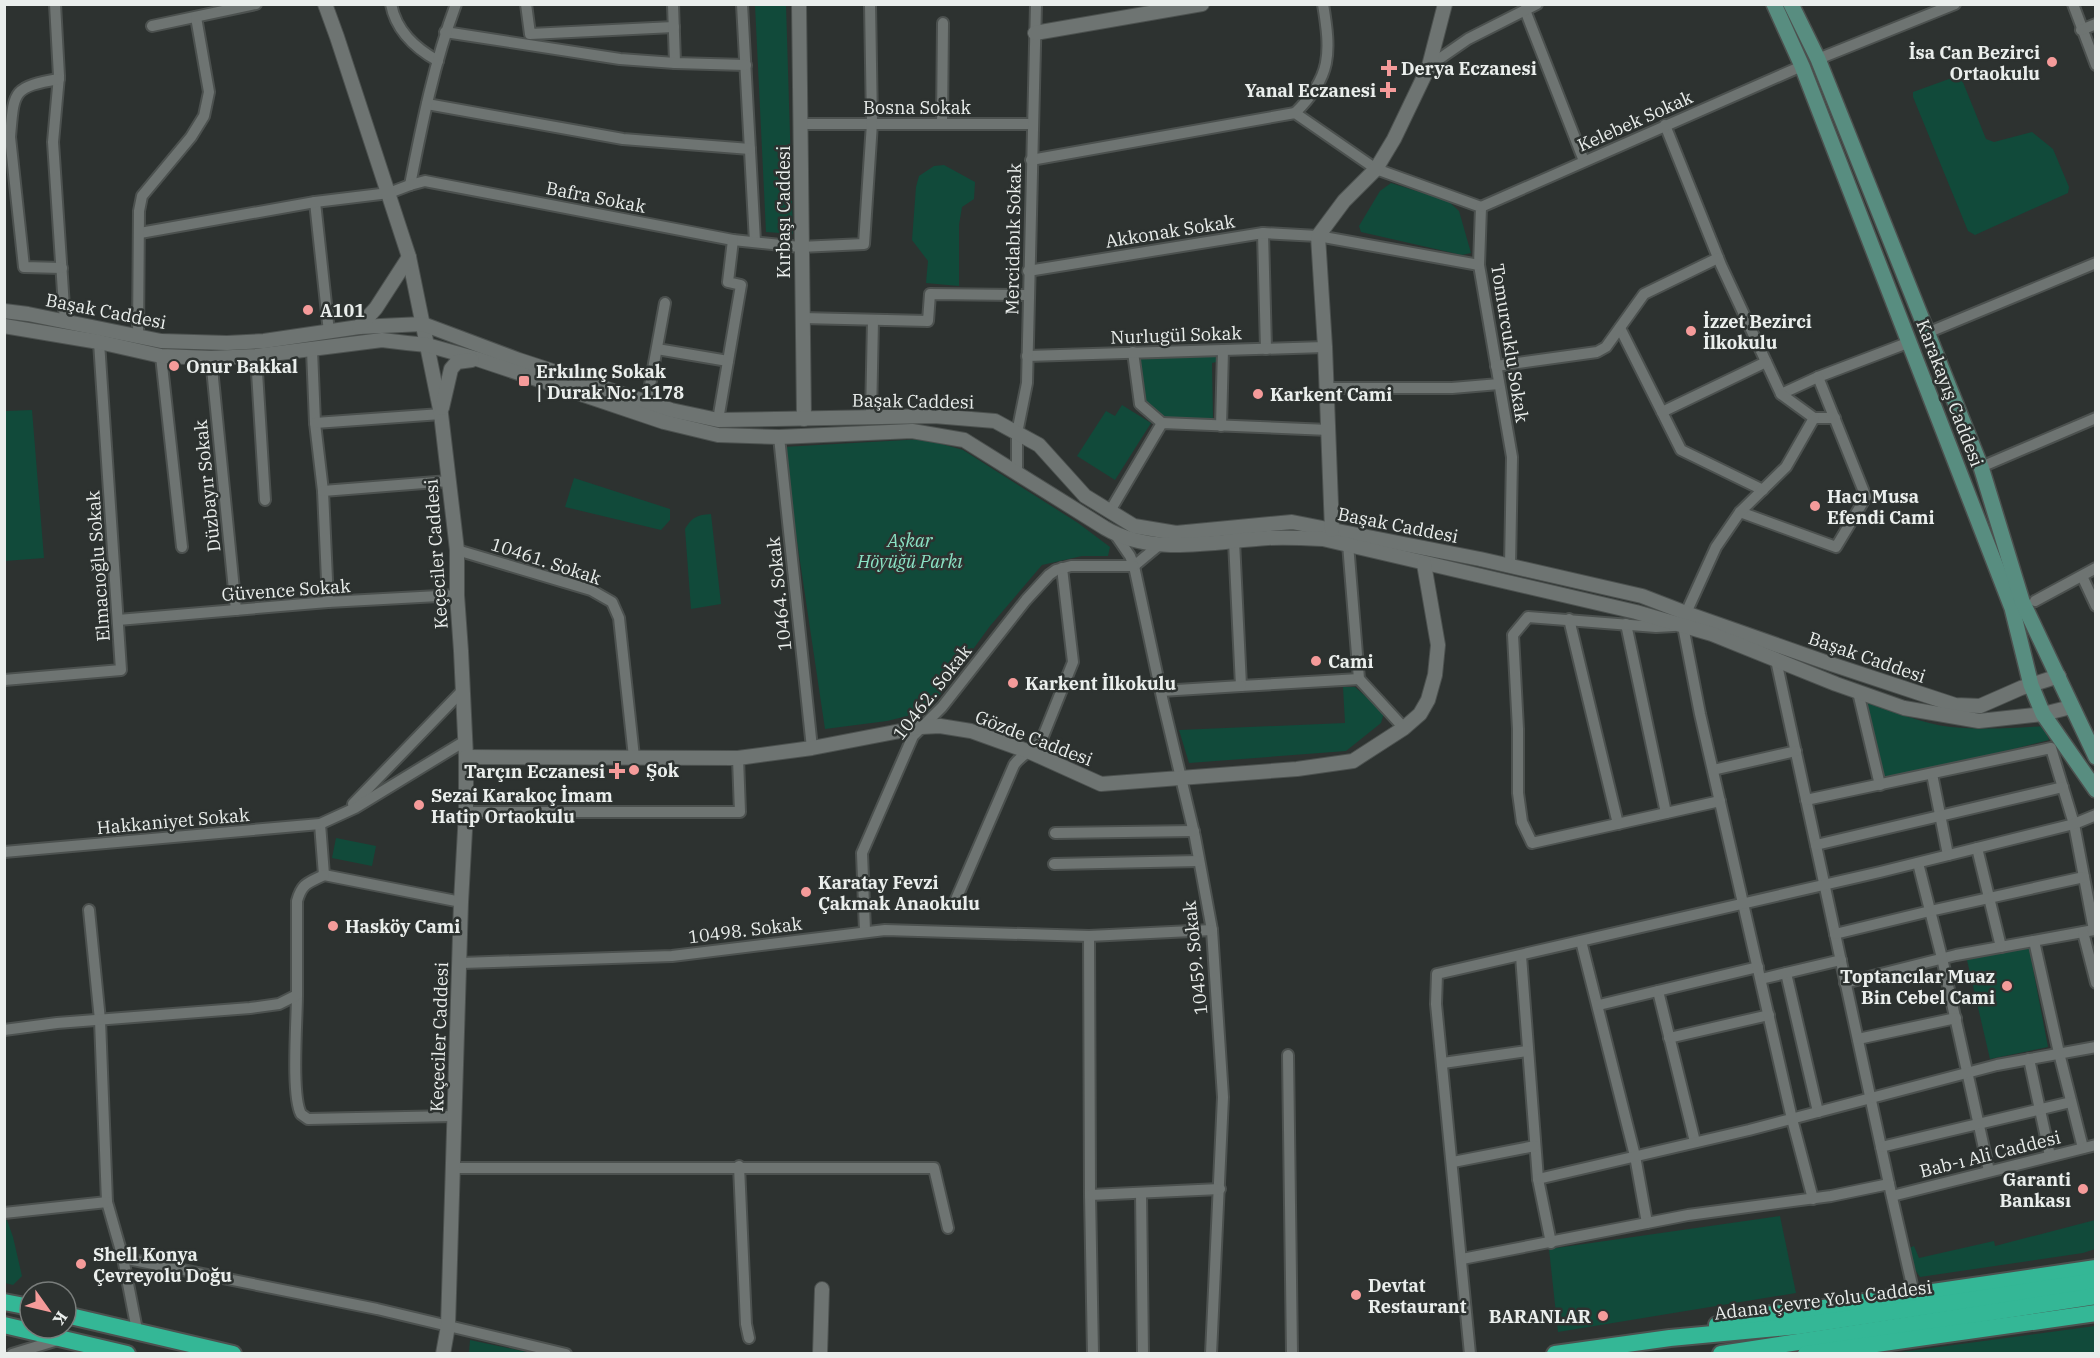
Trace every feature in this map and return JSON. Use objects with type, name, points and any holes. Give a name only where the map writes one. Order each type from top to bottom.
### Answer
[{"type":"highway","points":[[1670,1338],[1754,1316],[1810,1310],[2096,1268]]},
{"type":"highway","name":"Adana Çevre Yolu Caddesi","points":[[1555,1353],[1670,1338],[1798,1326],[2096,1281]]},
{"type":"highway","name":"Adana Çevre Yolu Caddesi","points":[[1721,1353],[2096,1296]]},
{"type":"highway","points":[[1806,1353],[2096,1313]]},
{"type":"highway","points":[[78,1318],[233,1353]]},
{"type":"highway","points":[[66,1340],[127,1353]]},
{"type":"main road","name":"Karakayış Caddesi","points":[[1774,4],[1802,66],[2012,608],[2031,685],[2043,714],[2096,790]]},
{"type":"main road","name":"Karakayış Caddesi","points":[[1791,4],[1818,59],[1981,467],[2022,602],[2096,757]]},
{"type":"street","points":[[55,4],[59,79],[53,142],[65,322]]},
{"type":"street","points":[[152,26],[256,4]]},
{"type":"street","points":[[325,4],[409,257],[428,345]]},
{"type":"street","points":[[391,4],[393,15],[400,29],[413,44],[438,61]]},
{"type":"street","points":[[410,185],[445,32],[456,4]]},
{"type":"street","points":[[526,4],[530,34],[528,46]]},
{"type":"street","points":[[673,4],[675,63]]},
{"type":"street","points":[[742,4],[755,242]]},
{"type":"street","name":"Kırbaşı Caddesi","points":[[799,4],[800,247],[804,419]]},
{"type":"street","points":[[870,4],[872,123]]},
{"type":"street","name":"Mercidabık Sokak","points":[[1017,473],[1017,433],[1027,383],[1027,295],[1036,4]]},
{"type":"street","points":[[1035,33],[1202,4]]},
{"type":"street","points":[[1031,160],[1295,113],[1314,92],[1325,70],[1328,57],[1328,32],[1323,4]]},
{"type":"street","points":[[1439,22],[1440,4]]},
{"type":"street","points":[[1332,530],[1325,347],[1317,236],[1344,201],[1376,169],[1394,139],[1429,66],[1445,4]]},
{"type":"street","points":[[1429,66],[1468,39],[1537,4]]},
{"type":"street","points":[[1818,59],[1955,4]]},
{"type":"street","points":[[2073,4],[2096,65]]},
{"type":"street","points":[[1525,10],[1584,161]]},
{"type":"street","points":[[138,337],[139,211],[142,196],[191,137],[204,116],[209,92],[196,17]]},
{"type":"street","points":[[942,123],[943,22]]},
{"type":"street","points":[[2081,30],[2096,24]]},
{"type":"street","points":[[530,34],[674,27]]},
{"type":"street","points":[[445,32],[620,59],[746,65]]},
{"type":"street","name":"Kelebek Sokak","points":[[1481,207],[1802,66]]},
{"type":"street","points":[[59,79],[25,87],[16,96],[7,137],[24,267],[62,268]]},
{"type":"street","points":[[427,104],[623,139],[750,149]]},
{"type":"street","points":[[1295,113],[1376,169],[1481,207]]},
{"type":"street","name":"Bafra Sokak","points":[[140,233],[315,202],[388,194],[425,181],[733,240],[800,247],[864,244],[872,123]]},
{"type":"street","name":"Bosna Sokak","points":[[801,124],[1032,124]]},
{"type":"street","points":[[1665,125],[1718,258],[1781,394],[1814,418],[1835,418]]},
{"type":"street","points":[[315,202],[329,332]]},
{"type":"street","name":"Tomurcuklu Sokak","points":[[1481,207],[1479,266],[1512,457],[1510,566]]},
{"type":"street","points":[[1263,233],[1266,349]]},
{"type":"street","name":"Akkonak Sokak","points":[[1028,271],[1263,233],[1317,236],[1479,266]]},
{"type":"street","points":[[718,420],[741,285],[728,282],[733,240]]},
{"type":"street","points":[[359,327],[376,308],[409,257]]},
{"type":"street","points":[[1496,366],[1597,352],[1606,347],[1644,294],[1718,258]]},
{"type":"street","points":[[1927,333],[2096,263]]},
{"type":"street","points":[[802,318],[928,321],[930,294],[1027,295]]},
{"type":"street","points":[[647,402],[665,303]]},
{"type":"street","name":"Başak Caddesi","points":[[4,311],[161,341],[264,341],[359,327],[423,324],[519,360],[671,410],[718,420],[934,416],[995,422],[1039,445],[1085,496],[1134,526],[1176,533],[1292,522],[1510,566],[1642,596],[1712,634],[1904,708],[1979,721],[2043,714],[2071,707]]},
{"type":"street","points":[[871,417],[873,320]]},
{"type":"street","name":"Başak Caddesi","points":[[4,326],[99,342],[161,356],[212,358],[256,356],[382,340],[428,345],[477,359],[664,422],[718,435],[779,436],[912,431],[964,440],[1115,534],[1158,546],[1271,538],[1323,539],[1636,612],[1685,619],[1955,705],[1980,706],[2059,676]]},
{"type":"street","points":[[1620,328],[1681,450],[1763,490]]},
{"type":"street","name":"Elmacıoğlu Sokak","points":[[4,680],[121,670],[99,342]]},
{"type":"street","points":[[1781,394],[1818,377],[1910,342]]},
{"type":"street","name":"Keçeciler Caddesi","points":[[428,345],[441,414],[457,550],[457,596],[466,757],[447,1343]]},
{"type":"street","name":"Nurlugül Sokak","points":[[1027,356],[1325,347]]},
{"type":"street","points":[[657,349],[728,362]]},
{"type":"street","points":[[312,350],[315,423],[323,491],[328,602]]},
{"type":"street","points":[[1221,426],[1223,350]]},
{"type":"street","points":[[1133,352],[1140,404],[1162,423],[1329,430]]},
{"type":"street","points":[[161,356],[182,547]]},
{"type":"street","points":[[256,356],[265,500]]},
{"type":"street","name":"Düzbayır Sokak","points":[[212,358],[236,610]]},
{"type":"street","points":[[315,423],[441,414],[451,369],[457,362],[477,359]]},
{"type":"street","points":[[1662,412],[1766,362]]},
{"type":"street","points":[[1740,512],[1836,547],[1866,497],[1818,377]]},
{"type":"street","points":[[1327,388],[1452,388],[1499,384]]},
{"type":"street","points":[[1813,1198],[1792,1119],[1713,770],[1685,619],[1716,547],[1740,512],[1786,467],[1814,418]]},
{"type":"street","points":[[1981,467],[2096,418]]},
{"type":"street","points":[[1110,511],[1162,423]]},
{"type":"street","name":"10464. Sokak","points":[[779,436],[812,748]]},
{"type":"street","points":[[323,491],[449,481]]},
{"type":"street","name":"10459. Sokak","points":[[1115,534],[1134,566],[1194,831],[1212,930],[1223,1097],[1211,1353]]},
{"type":"street","points":[[1234,541],[1241,686]]},
{"type":"street","points":[[1348,544],[1359,679],[1404,728]]},
{"type":"street","points":[[954,904],[1014,765],[1042,739],[1073,662],[1062,568],[1080,565],[1134,566],[1158,546]]},
{"type":"street","name":"10461. Sokak","points":[[457,550],[591,590],[612,602],[619,618],[634,757]]},
{"type":"street","name":"Gözde Caddesi","points":[[466,757],[738,758],[812,748],[921,727],[940,726],[964,730],[1030,752],[1101,784],[1297,769],[1353,761],[1404,728],[1420,714],[1428,700],[1435,675],[1438,645],[1424,564]]},
{"type":"street","name":"10462. Sokak","points":[[864,931],[862,853],[908,746],[921,727],[942,707],[1035,589],[1049,575],[1062,568]]},
{"type":"street","points":[[2035,602],[2096,568]]},
{"type":"street","points":[[2082,576],[2096,606]]},
{"type":"street","name":"Güvence Sokak","points":[[118,620],[328,602],[457,596]]},
{"type":"street","points":[[1685,619],[1656,627],[1528,617],[1513,635],[1518,729],[1518,793],[1522,822],[1532,843],[1720,801]]},
{"type":"street","points":[[1569,619],[1618,824]]},
{"type":"street","points":[[1626,624],[1666,813]]},
{"type":"street","points":[[1776,660],[1914,1294]]},
{"type":"street","points":[[1161,691],[1359,679]]},
{"type":"street","name":"Hakkaniyet Sokak","points":[[342,815],[463,690]]},
{"type":"street","points":[[1858,692],[1880,785]]},
{"type":"street","name":"Hakkaniyet Sokak","points":[[4,852],[320,824],[342,815],[465,741]]},
{"type":"street","points":[[1806,800],[2051,748],[2074,824],[2094,930],[1942,958],[1845,983]]},
{"type":"street","points":[[1713,770],[1796,751]]},
{"type":"street","points":[[466,812],[740,812],[738,758]]},
{"type":"street","points":[[1932,774],[1948,855]]},
{"type":"street","points":[[1816,845],[2063,787]]},
{"type":"street","points":[[1470,1353],[1436,1004],[1437,974],[1918,863],[2074,824],[2096,815]]},
{"type":"street","points":[[320,824],[324,875]]},
{"type":"street","points":[[1055,834],[1194,831]]},
{"type":"street","points":[[1977,848],[2001,947]]},
{"type":"street","points":[[1054,864],[1199,861]]},
{"type":"street","points":[[1918,863],[1956,1018],[1989,1171]]},
{"type":"street","points":[[454,1116],[308,1119],[301,1114],[297,1102],[297,901],[303,885],[324,875],[461,902]]},
{"type":"street","points":[[1835,934],[2085,878]]},
{"type":"street","points":[[89,910],[100,1020],[107,1202],[123,1258],[137,1330]]},
{"type":"street","name":"10498. Sokak","points":[[461,963],[672,956],[864,931],[907,930],[1089,936],[1212,930]]},
{"type":"street","points":[[2083,932],[2096,983]]},
{"type":"street","points":[[1089,936],[1093,1353]]},
{"type":"street","points":[[1581,941],[1599,1005],[1635,1156],[1647,1223]]},
{"type":"street","points":[[2034,941],[2083,1148]]},
{"type":"street","points":[[1521,956],[1538,1179],[1551,1243]]},
{"type":"street","points":[[1761,979],[1841,960]]},
{"type":"street","points":[[1599,1005],[1758,967]]},
{"type":"street","points":[[1786,973],[1818,1112]]},
{"type":"street","points":[[1658,991],[1695,1142]]},
{"type":"street","points":[[4,1030],[57,1023],[250,1008],[279,1004],[297,995]]},
{"type":"street","points":[[1670,1038],[1769,1015]]},
{"type":"street","points":[[1858,1039],[1956,1018]]},
{"type":"street","points":[[1538,1179],[1792,1119],[1968,1073],[2096,1047]]},
{"type":"street","points":[[1443,1063],[1527,1051]]},
{"type":"street","points":[[1288,1055],[1292,1353]]},
{"type":"street","points":[[2029,1059],[2050,1156]]},
{"type":"street","points":[[1881,1147],[2071,1102]]},
{"type":"street","name":"Bab-ı Ali Caddesi","points":[[1892,1196],[2096,1145]]},
{"type":"street","points":[[1453,1162],[1535,1146]]},
{"type":"street","points":[[738,1166],[746,1323],[749,1338]]},
{"type":"street","points":[[453,1168],[738,1166],[934,1168],[948,1227]]},
{"type":"street","points":[[1462,1259],[1688,1215],[1813,1198],[1889,1184]]},
{"type":"street","points":[[1090,1195],[1220,1189]]},
{"type":"street","points":[[1141,1193],[1143,1353]]},
{"type":"street","points":[[4,1214],[107,1202]]},
{"type":"street","points":[[123,1258],[447,1343],[566,1353]]},
{"type":"street","points":[[820,1353],[822,1289]]},
{"type":"street","points":[[13,1353],[58,1340]]},
{"type":"green space","points":[[755,5],[786,5],[793,234],[766,232]]},
{"type":"green space","points":[[1960,75],[1986,139],[1994,142],[2032,132],[2053,149],[2069,187],[2068,193],[1975,235],[1968,231],[1913,97],[1913,92]]},
{"type":"green space","points":[[944,165],[975,182],[974,199],[962,207],[959,225],[959,286],[926,283],[928,261],[912,240],[919,176],[934,166]]},
{"type":"green space","points":[[1391,183],[1448,201],[1459,211],[1471,253],[1462,255],[1361,232],[1359,226],[1380,191]]},
{"type":"green space","points":[[1219,353],[1220,361],[1212,363],[1213,421],[1165,420],[1143,404],[1138,356]]},
{"type":"green space","points":[[1122,405],[1151,423],[1115,480],[1077,456],[1106,411],[1115,416]]},
{"type":"green space","points":[[32,410],[44,558],[5,561],[5,411]]},
{"type":"green space","name":"Aşkar Höyüğü Parkı","points":[[924,439],[963,450],[1078,523],[1110,547],[1108,556],[1082,556],[1042,565],[990,626],[928,711],[887,721],[825,729],[783,447]]},
{"type":"green space","points":[[574,478],[670,509],[670,520],[661,530],[565,507]]},
{"type":"green space","points":[[711,514],[721,604],[691,609],[685,529],[695,517]]},
{"type":"green space","points":[[1343,687],[1355,687],[1384,713],[1381,723],[1346,751],[1189,763],[1179,730],[1345,723]]},
{"type":"green space","points":[[1866,701],[1918,720],[1951,727],[1986,729],[2045,726],[2049,740],[1986,756],[1884,777]]},
{"type":"green space","points":[[336,838],[376,846],[372,866],[332,858]]},
{"type":"green space","points":[[2029,948],[2048,1047],[1990,1059],[1967,960]]},
{"type":"green space","points":[[1780,1216],[1796,1293],[1558,1332],[1549,1249]]},
{"type":"green space","points":[[5,1220],[7,1220],[22,1276],[13,1285],[5,1283]]},
{"type":"green space","points":[[2095,1220],[2095,1249],[2083,1253],[1920,1277],[1914,1268],[1909,1248],[1914,1246],[1919,1258],[1994,1241],[1995,1246]]},
{"type":"green space","points":[[2095,1326],[2095,1353],[1894,1353]]},
{"type":"green space","points":[[470,1340],[532,1353],[469,1353]]},
{"type":"place","name":"İsa Can Bezirci Ortaokulu","points":[[2052,62]]},
{"type":"place","name":"Derya Eczanesi","points":[[1389,68]]},
{"type":"place","name":"Yanal Eczanesi","points":[[1388,90]]},
{"type":"place","name":"A101","points":[[308,310]]},
{"type":"place","name":"İzzet Bezirci İlkokulu","points":[[1691,331]]},
{"type":"place","name":"Onur Bakkal","points":[[174,366]]},
{"type":"place","name":"Erkılınç Sokak | Durak No: 1178","points":[[524,381]]},
{"type":"place","name":"Karkent Cami","points":[[1258,394]]},
{"type":"place","name":"Hacı Musa Efendi Cami","points":[[1815,506]]},
{"type":"place","name":"Cami","points":[[1316,661]]},
{"type":"place","name":"Karkent İlkokulu","points":[[1013,683]]},
{"type":"place","name":"Şok","points":[[634,770]]},
{"type":"place","name":"Tarçın Eczanesi","points":[[617,771]]},
{"type":"place","name":"Sezai Karakoç İmam Hatip Ortaokulu","points":[[419,805]]},
{"type":"place","name":"Karatay Fevzi Çakmak Anaokulu","points":[[806,892]]},
{"type":"place","name":"Hasköy Cami","points":[[333,926]]},
{"type":"place","name":"Toptancılar Muaz Bin Cebel Cami","points":[[2007,986]]},
{"type":"place","name":"Garanti Bankası","points":[[2083,1189]]},
{"type":"place","name":"Shell Konya Çevreyolu Doğu","points":[[81,1264]]},
{"type":"place","name":"Devtat Restaurant","points":[[1356,1295]]},
{"type":"place","name":"BARANLAR","points":[[1603,1316]]}]
